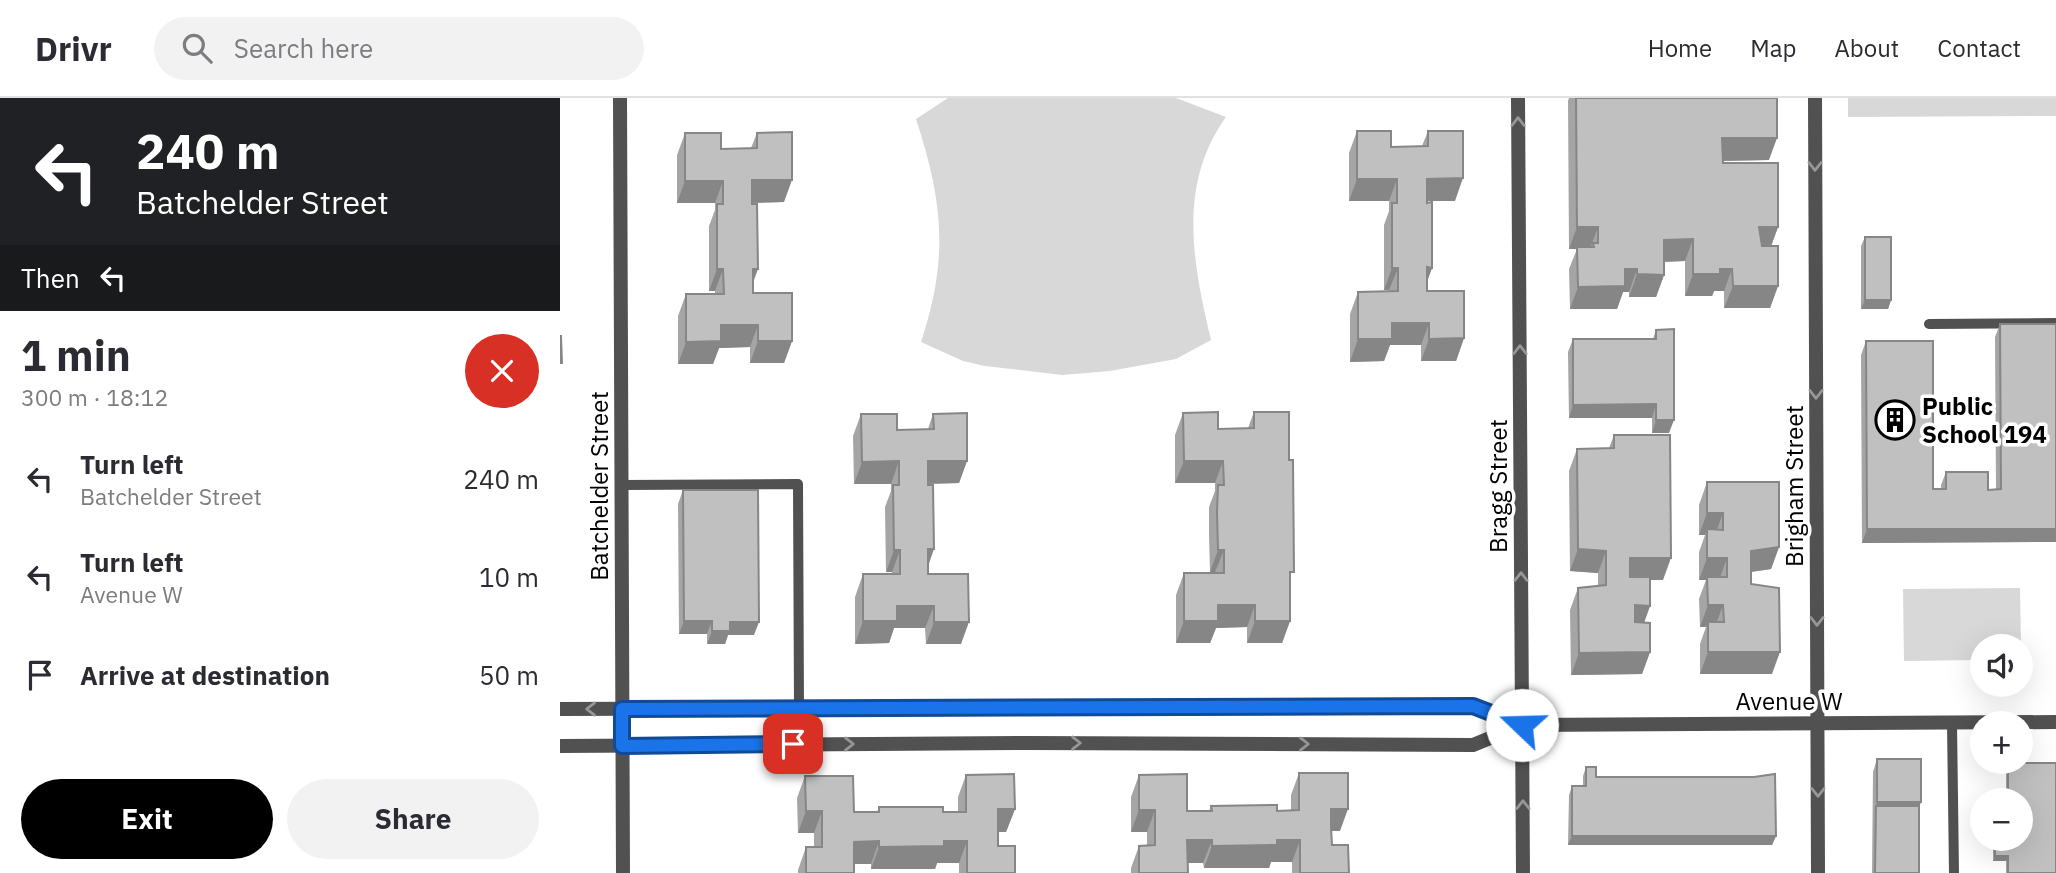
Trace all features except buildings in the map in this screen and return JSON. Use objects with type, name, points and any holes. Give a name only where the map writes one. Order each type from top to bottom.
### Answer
[{"type":"street","name":"Batchelder Street","points":[[621,98],[623,873]]},
{"type":"street","name":"Bragg Street","points":[[1518,98],[1523,873]]},
{"type":"street","name":"Brigham Street","points":[[1815,98],[1818,873]]},
{"type":"street","name":"Avenue W","points":[[560,709],[1473,706],[1522,725],[2056,722]]},
{"type":"street","name":"Avenue W","points":[[560,746],[1030,743],[1473,745],[1522,725]]},
{"type":"lane","points":[[1929,324],[2056,323]]},
{"type":"lane","points":[[622,485],[798,484],[799,708]]},
{"type":"lane","points":[[1952,723],[1954,873]]},
{"type":"shaded area","points":[[948,98],[1176,98],[1226,117],[1200,170],[1193,226],[1199,283],[1211,340],[1176,359],[1110,371],[1062,375],[963,361],[921,342],[936,283],[939,230],[932,177],[916,119]]},
{"type":"shaded area","points":[[1848,98],[2056,98],[2056,116],[1848,117]]},
{"type":"shaded area","points":[[2020,588],[2021,634],[1970,634],[1970,660],[1904,661],[1903,589]]},
{"type":"place","name":"Public School 194","points":[[1895,420]]},
{"type":"route","points":[[793,744],[622,746],[622,709],[1473,706],[1522,725]]}]
